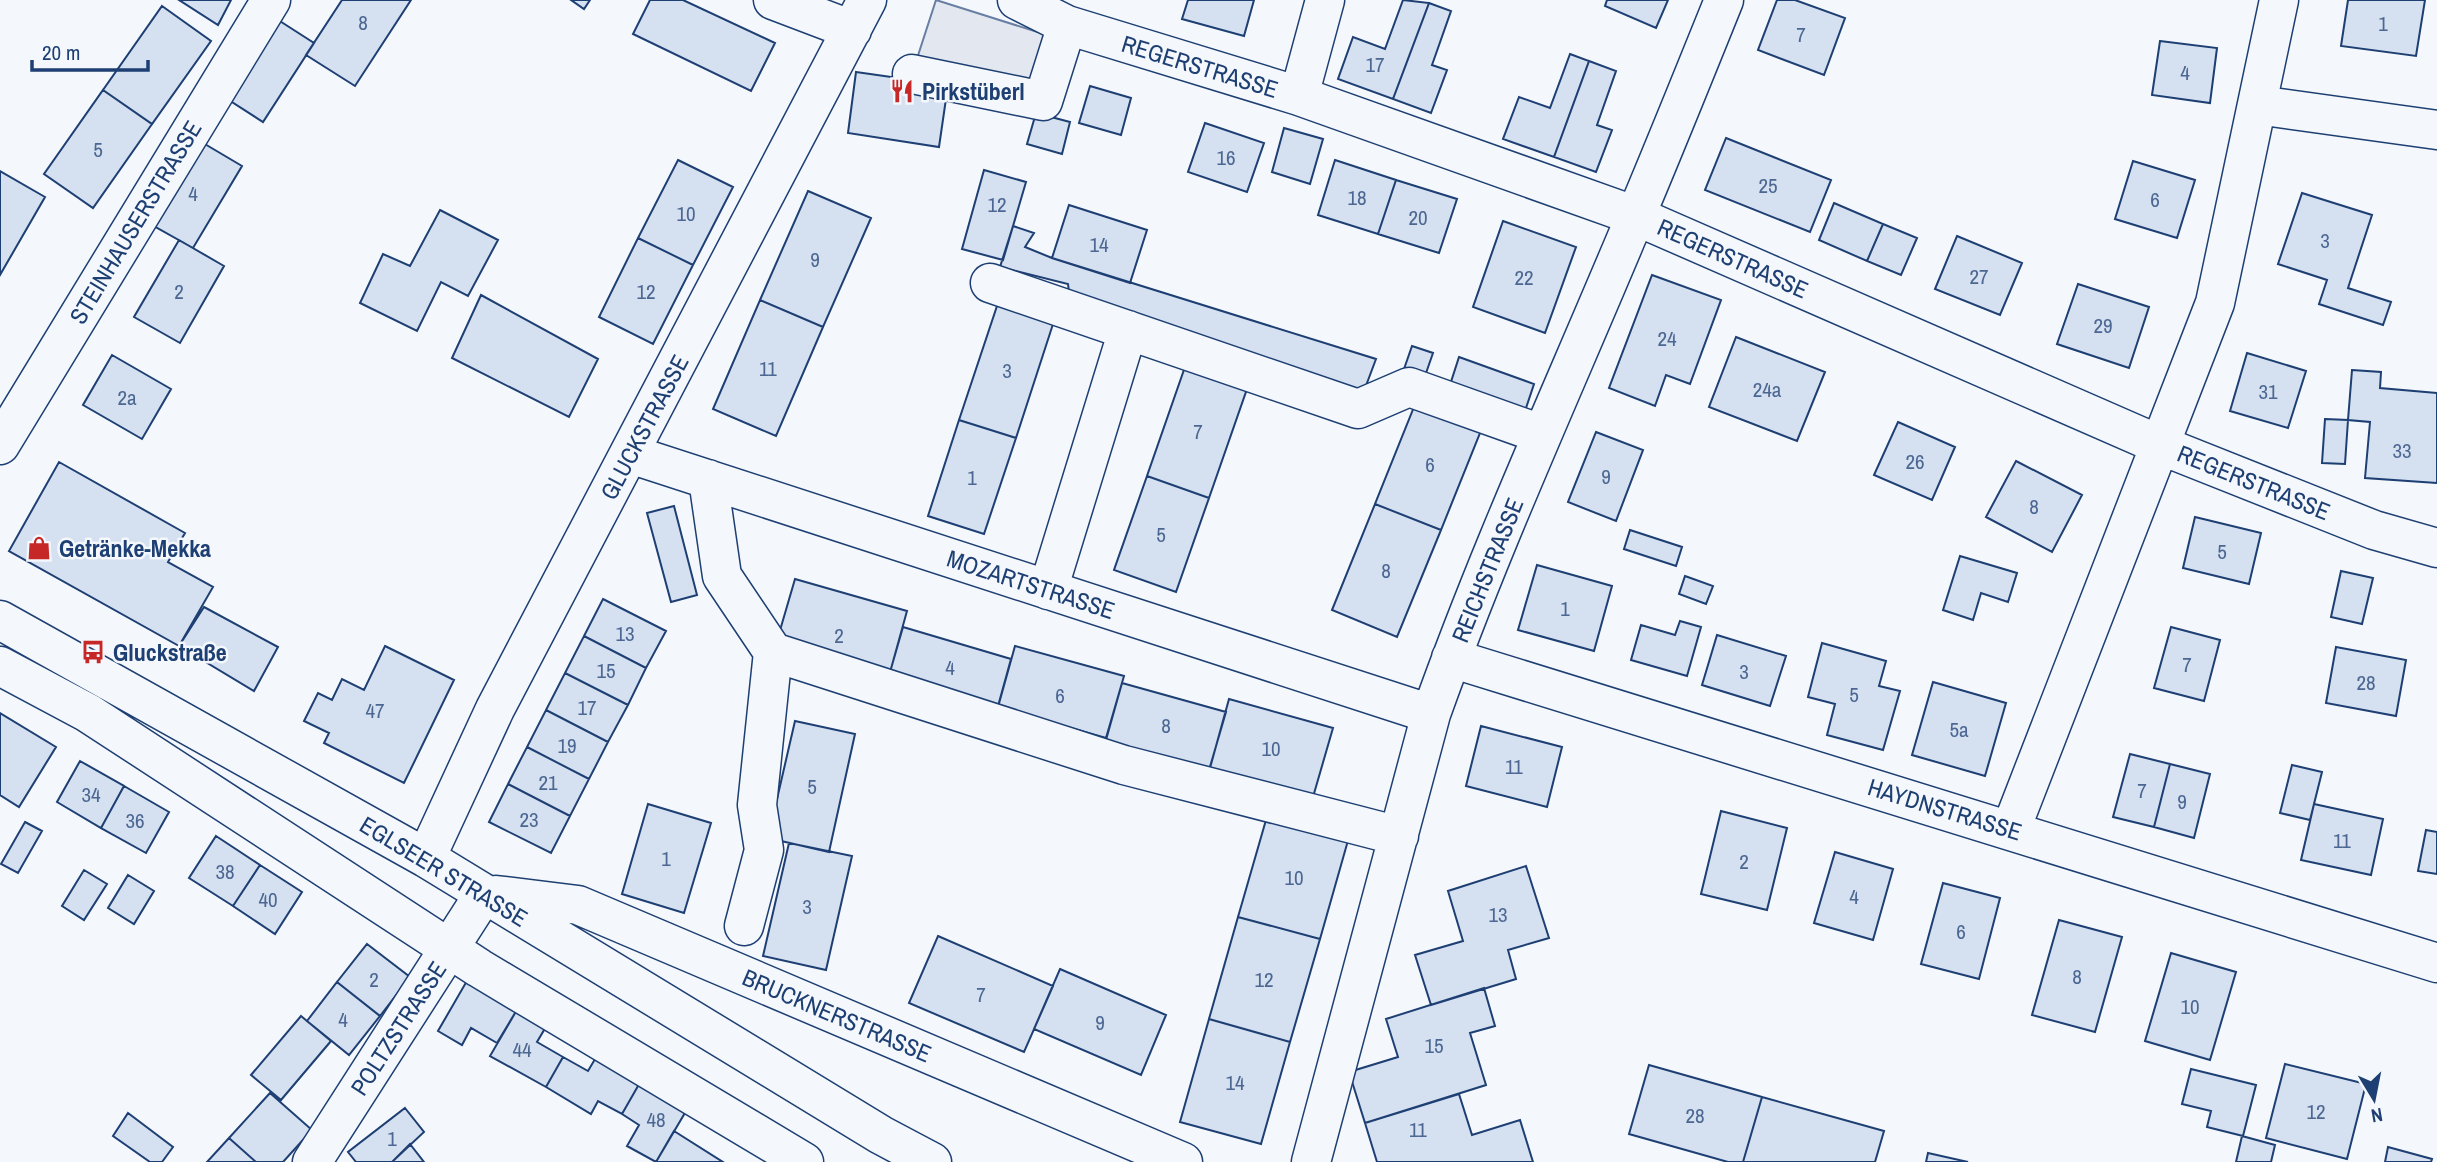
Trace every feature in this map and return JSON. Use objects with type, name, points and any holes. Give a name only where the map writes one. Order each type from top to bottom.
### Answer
[{"type":"street","name":"STEINHAUSERSTRASSE","points":[[3,433],[271,0]]},
{"type":"street","points":[[773,0],[859,15]]},
{"type":"street","name":"REGERSTRASSE","points":[[1017,0],[1067,25],[1299,96],[1636,216],[2160,445],[2374,530],[2437,548]]},
{"type":"street","points":[[1299,96],[1325,0]]},
{"type":"street","name":"REICHSTRASSE","points":[[1311,1162],[1431,714],[1541,434],[1636,216],[1724,0]]},
{"type":"street","points":[[2011,829],[2215,303],[2279,0]]},
{"type":"street","name":"GLUCKSTRASSE","points":[[426,858],[495,709],[859,15]]},
{"type":"street","points":[[912,74],[1043,101],[1067,25]]},
{"type":"street","points":[[2257,105],[2437,130]]},
{"type":"street","points":[[989,283],[1358,409],[1409,387],[1541,434]]},
{"type":"street","points":[[1048,590],[1128,330]]},
{"type":"street","name":"MOZARTSTRASSE","points":[[630,454],[1431,714]]},
{"type":"street","points":[[708,479],[722,576],[773,653],[1125,765],[1399,836]]},
{"type":"street","name":"EGLSEER STRASSE","points":[[0,621],[426,858],[887,1148],[932,1162]]},
{"type":"street","points":[[744,926],[764,850],[757,805],[773,653]]},
{"type":"street","name":"HAYDNSTRASSE","points":[[1451,658],[2011,829],[2437,963]]},
{"type":"street","points":[[0,666],[88,713],[449,948],[804,1162]]},
{"type":"street","name":"POLTZSTRASSE","points":[[312,1162],[484,894]]},
{"type":"street","name":"BRUCKNERSTRASSE","points":[[484,894],[578,905],[1184,1162]]},
{"type":"shaded area","points":[[936,0],[1063,40],[1043,101],[912,74]]},
{"type":"building","points":[[179,0],[231,0],[218,25]]},
{"type":"building","points":[[342,0],[411,0],[355,86],[306,55]]},
{"type":"building","points":[[571,0],[590,0],[584,9]]},
{"type":"building","points":[[650,0],[683,0],[775,43],[751,91],[633,34]]},
{"type":"building","points":[[1188,0],[1254,0],[1244,36],[1182,19]]},
{"type":"building","points":[[1403,0],[1429,3],[1393,99],[1338,79],[1353,37],[1385,49]]},
{"type":"building","points":[[1607,0],[1668,0],[1656,28],[1605,6]]},
{"type":"building","points":[[1777,0],[1795,0],[1845,18],[1824,75],[1758,50]]},
{"type":"building","points":[[2348,0],[2425,0],[2416,56],[2341,46]]},
{"type":"building","points":[[1429,3],[1451,11],[1432,65],[1447,70],[1431,113],[1393,99]]},
{"type":"building","points":[[162,6],[211,41],[152,124],[103,90]]},
{"type":"building","points":[[272,16],[314,43],[263,122],[221,95]]},
{"type":"building","points":[[2160,41],[2217,48],[2210,103],[2152,95]]},
{"type":"building","points":[[1570,54],[1589,61],[1554,157],[1503,139],[1519,97],[1550,108]]},
{"type":"building","points":[[1589,61],[1616,71],[1597,125],[1612,130],[1596,172],[1554,157]]},
{"type":"building","points":[[856,72],[948,85],[939,147],[848,133]]},
{"type":"building","points":[[1090,86],[1131,98],[1121,135],[1079,123]]},
{"type":"building","points":[[103,90],[152,124],[93,208],[44,174]]},
{"type":"building","points":[[1036,113],[1070,122],[1062,154],[1027,144]]},
{"type":"building","points":[[1205,123],[1264,143],[1247,192],[1188,172]]},
{"type":"building","points":[[1284,128],[1323,139],[1310,184],[1272,172]]},
{"type":"building","points":[[193,137],[242,166],[193,248],[145,221]]},
{"type":"building","points":[[1726,138],[1831,180],[1810,232],[1705,190]]},
{"type":"building","points":[[678,160],[733,187],[693,265],[638,238]]},
{"type":"building","points":[[1335,160],[1396,180],[1378,234],[1318,215]]},
{"type":"building","points":[[2133,161],[2195,180],[2177,238],[2115,219]]},
{"type":"building","points":[[984,170],[1026,182],[1003,260],[962,249]]},
{"type":"building","points":[[0,171],[45,197],[0,275]]},
{"type":"building","points":[[1396,180],[1457,199],[1439,253],[1378,234]]},
{"type":"building","points":[[808,191],[871,218],[823,327],[760,300]]},
{"type":"building","points":[[2302,193],[2372,215],[2348,288],[2391,302],[2383,325],[2319,304],[2327,280],[2278,264]]},
{"type":"building","points":[[1834,203],[1883,224],[1867,261],[1819,240]]},
{"type":"building","points":[[1069,205],[1147,230],[1130,283],[1052,258]]},
{"type":"building","points":[[440,210],[498,240],[468,296],[441,282],[417,331],[360,303],[383,254],[410,266]]},
{"type":"building","points":[[1503,221],[1576,247],[1545,333],[1473,307]]},
{"type":"building","points":[[1883,224],[1917,238],[1901,275],[1867,261]]},
{"type":"building","points":[[1013,226],[1034,233],[1025,247],[1052,258],[1376,359],[1364,391],[1069,292],[1068,284],[1000,267]]},
{"type":"building","points":[[1957,236],[2022,263],[2000,315],[1935,289]]},
{"type":"building","points":[[638,238],[693,265],[653,344],[599,317]]},
{"type":"building","points":[[179,240],[224,266],[180,343],[134,317]]},
{"type":"building","points":[[1652,275],[1721,300],[1690,384],[1666,375],[1655,406],[1609,388]]},
{"type":"building","points":[[2078,284],[2149,307],[2129,368],[2057,344]]},
{"type":"building","points":[[481,295],[598,359],[569,417],[452,358]]},
{"type":"building","points":[[760,300],[823,327],[776,436],[713,409]]},
{"type":"building","points":[[998,303],[1054,321],[1016,438],[959,420]]},
{"type":"building","points":[[1736,337],[1825,372],[1797,441],[1709,407]]},
{"type":"building","points":[[1412,346],[1433,353],[1425,376],[1404,369]]},
{"type":"building","points":[[2247,353],[2306,371],[2288,428],[2230,411]]},
{"type":"building","points":[[112,355],[171,389],[142,439],[83,405]]},
{"type":"building","points":[[1459,357],[1534,384],[1525,411],[1450,385]]},
{"type":"building","points":[[1186,364],[1248,386],[1209,498],[1147,476]]},
{"type":"building","points":[[2352,370],[2381,372],[2380,388],[2437,393],[2437,483],[2365,478],[2370,422],[2348,420]]},
{"type":"building","points":[[1418,397],[1484,423],[1441,530],[1375,504]]},
{"type":"building","points":[[2325,419],[2348,420],[2345,464],[2322,463]]},
{"type":"building","points":[[959,420],[1016,438],[984,534],[928,516]]},
{"type":"building","points":[[1898,422],[1955,447],[1932,500],[1874,475]]},
{"type":"building","points":[[1596,432],[1643,450],[1616,521],[1568,502]]},
{"type":"building","points":[[2016,461],[2082,495],[2052,552],[1986,517]]},
{"type":"building","points":[[59,462],[185,533],[168,562],[213,587],[179,646],[9,551]]},
{"type":"building","points":[[1147,476],[1209,498],[1176,592],[1114,570]]},
{"type":"building","points":[[1375,504],[1441,530],[1397,637],[1332,610]]},
{"type":"building","points":[[674,506],[697,595],[671,602],[647,513]]},
{"type":"building","points":[[2195,517],[2261,533],[2249,584],[2183,568]]},
{"type":"building","points":[[1630,530],[1682,547],[1676,566],[1624,549]]},
{"type":"building","points":[[1960,556],[2017,573],[2008,602],[1981,593],[1973,620],[1943,610]]},
{"type":"building","points":[[1537,565],[1612,586],[1594,651],[1518,630]]},
{"type":"building","points":[[2341,571],[2373,578],[2362,624],[2331,617]]},
{"type":"building","points":[[1685,576],[1713,586],[1706,604],[1679,594]]},
{"type":"building","points":[[795,579],[907,611],[889,676],[776,644]]},
{"type":"building","points":[[603,599],[666,631],[646,668],[584,636]]},
{"type":"building","points":[[204,607],[278,647],[254,691],[179,646]]},
{"type":"building","points":[[1680,621],[1701,627],[1687,676],[1631,660],[1641,625],[1675,635]]},
{"type":"building","points":[[903,627],[1011,659],[995,717],[886,686]]},
{"type":"building","points":[[2171,627],[2220,640],[2204,701],[2154,688]]},
{"type":"building","points":[[1717,635],[1786,656],[1770,706],[1702,685]]},
{"type":"building","points":[[584,636],[646,668],[628,705],[565,673]]},
{"type":"building","points":[[1822,643],[1886,661],[1879,686],[1900,691],[1883,750],[1827,735],[1835,704],[1808,697]]},
{"type":"building","points":[[385,646],[454,680],[404,783],[324,743],[329,733],[304,721],[318,693],[332,700],[342,679],[364,690]]},
{"type":"building","points":[[1015,646],[1124,676],[1106,738],[998,707]]},
{"type":"building","points":[[2336,647],[2406,660],[2396,716],[2326,703]]},
{"type":"building","points":[[565,673],[628,705],[608,742],[546,710]]},
{"type":"building","points":[[1933,682],[2006,703],[1985,776],[1912,755]]},
{"type":"building","points":[[1122,683],[1226,712],[1207,777],[1104,747]]},
{"type":"building","points":[[1229,699],[1333,728],[1313,797],[1210,768]]},
{"type":"building","points":[[546,710],[608,742],[589,779],[527,747]]},
{"type":"building","points":[[0,713],[56,747],[19,807],[0,795]]},
{"type":"building","points":[[795,721],[855,734],[829,852],[768,838]]},
{"type":"building","points":[[1481,726],[1562,747],[1547,807],[1466,786]]},
{"type":"building","points":[[527,747],[589,779],[570,816],[508,784]]},
{"type":"building","points":[[2130,754],[2170,764],[2154,827],[2113,817]]},
{"type":"building","points":[[80,761],[124,786],[101,828],[57,802]]},
{"type":"building","points":[[2170,764],[2210,774],[2194,838],[2154,827]]},
{"type":"building","points":[[2292,765],[2322,772],[2310,820],[2280,813]]},
{"type":"building","points":[[508,784],[570,816],[551,853],[489,822]]},
{"type":"building","points":[[124,786],[169,812],[146,853],[101,828]]},
{"type":"building","points":[[648,804],[711,823],[684,913],[622,894]]},
{"type":"building","points":[[2314,804],[2383,819],[2371,875],[2301,860]]},
{"type":"building","points":[[1721,811],[1787,828],[1767,910],[1701,894]]},
{"type":"building","points":[[1268,813],[1349,837],[1320,939],[1238,917]]},
{"type":"building","points":[[25,822],[42,831],[18,873],[1,864]]},
{"type":"building","points":[[2426,830],[2437,832],[2437,874],[2418,871]]},
{"type":"building","points":[[216,836],[260,865],[233,906],[189,878]]},
{"type":"building","points":[[789,843],[852,856],[826,970],[763,956]]},
{"type":"building","points":[[1835,852],[1893,869],[1873,940],[1814,923]]},
{"type":"building","points":[[260,865],[302,892],[275,934],[233,906]]},
{"type":"building","points":[[1526,866],[1549,938],[1508,950],[1516,979],[1431,1005],[1415,955],[1463,941],[1448,891]]},
{"type":"building","points":[[84,870],[107,884],[84,920],[62,906]]},
{"type":"building","points":[[128,875],[154,891],[134,924],[108,908]]},
{"type":"building","points":[[1943,883],[2000,898],[1979,979],[1921,964]]},
{"type":"building","points":[[1238,917],[1320,939],[1290,1042],[1209,1019]]},
{"type":"building","points":[[2059,920],[2122,937],[2095,1032],[2032,1015]]},
{"type":"building","points":[[938,936],[1053,986],[1024,1052],[909,1003]]},
{"type":"building","points":[[367,944],[410,977],[380,1016],[337,982]]},
{"type":"building","points":[[2171,953],[2236,972],[2210,1060],[2145,1041]]},
{"type":"building","points":[[1060,969],[1166,1015],[1141,1075],[1034,1029]]},
{"type":"building","points":[[468,979],[518,1008],[497,1043],[471,1028],[462,1045],[438,1031]]},
{"type":"building","points":[[337,982],[380,1016],[349,1055],[307,1021]]},
{"type":"building","points":[[1484,988],[1495,1026],[1470,1033],[1486,1085],[1365,1123],[1349,1072],[1398,1057],[1386,1019]]},
{"type":"building","points":[[518,1008],[547,1025],[537,1042],[563,1057],[546,1087],[490,1056]]},
{"type":"building","points":[[301,1016],[331,1041],[281,1100],[251,1075]]},
{"type":"building","points":[[1209,1019],[1290,1042],[1261,1144],[1180,1122]]},
{"type":"building","points":[[598,1054],[642,1079],[622,1114],[598,1101],[591,1114],[546,1087],[563,1057],[588,1071]]},
{"type":"building","points":[[2285,1064],[2366,1084],[2347,1159],[2266,1138]]},
{"type":"building","points":[[1649,1065],[1762,1097],[1743,1162],[1728,1162],[1629,1134]]},
{"type":"building","points":[[2191,1069],[2256,1085],[2243,1136],[2207,1127],[2211,1111],[2182,1104]]},
{"type":"building","points":[[642,1079],[689,1106],[656,1162],[627,1146],[639,1125],[622,1114]]},
{"type":"building","points":[[270,1093],[312,1130],[283,1162],[256,1162],[229,1138]]},
{"type":"building","points":[[1459,1094],[1472,1135],[1520,1120],[1533,1162],[1377,1162],[1365,1123]]},
{"type":"building","points":[[1762,1097],[1884,1131],[1875,1162],[1743,1162]]},
{"type":"building","points":[[405,1108],[424,1132],[392,1162],[356,1162],[348,1152]]},
{"type":"building","points":[[128,1113],[173,1147],[162,1162],[150,1162],[113,1136]]},
{"type":"building","points":[[674,1131],[723,1162],[656,1162]]},
{"type":"building","points":[[2242,1136],[2275,1145],[2271,1162],[2236,1162]]},
{"type":"building","points":[[229,1138],[256,1162],[207,1162]]},
{"type":"building","points":[[410,1144],[424,1162],[392,1162]]},
{"type":"building","points":[[2388,1147],[2432,1159],[2431,1162],[2385,1162]]},
{"type":"building","points":[[1928,1153],[1968,1162],[1926,1162]]},
{"type":"place","name":"Pirkstüberl","points":[[902,91]]},
{"type":"place","name":"Getränke-Mekka","points":[[39,548]]},
{"type":"place","name":"Gluckstraße","points":[[93,652]]}]
